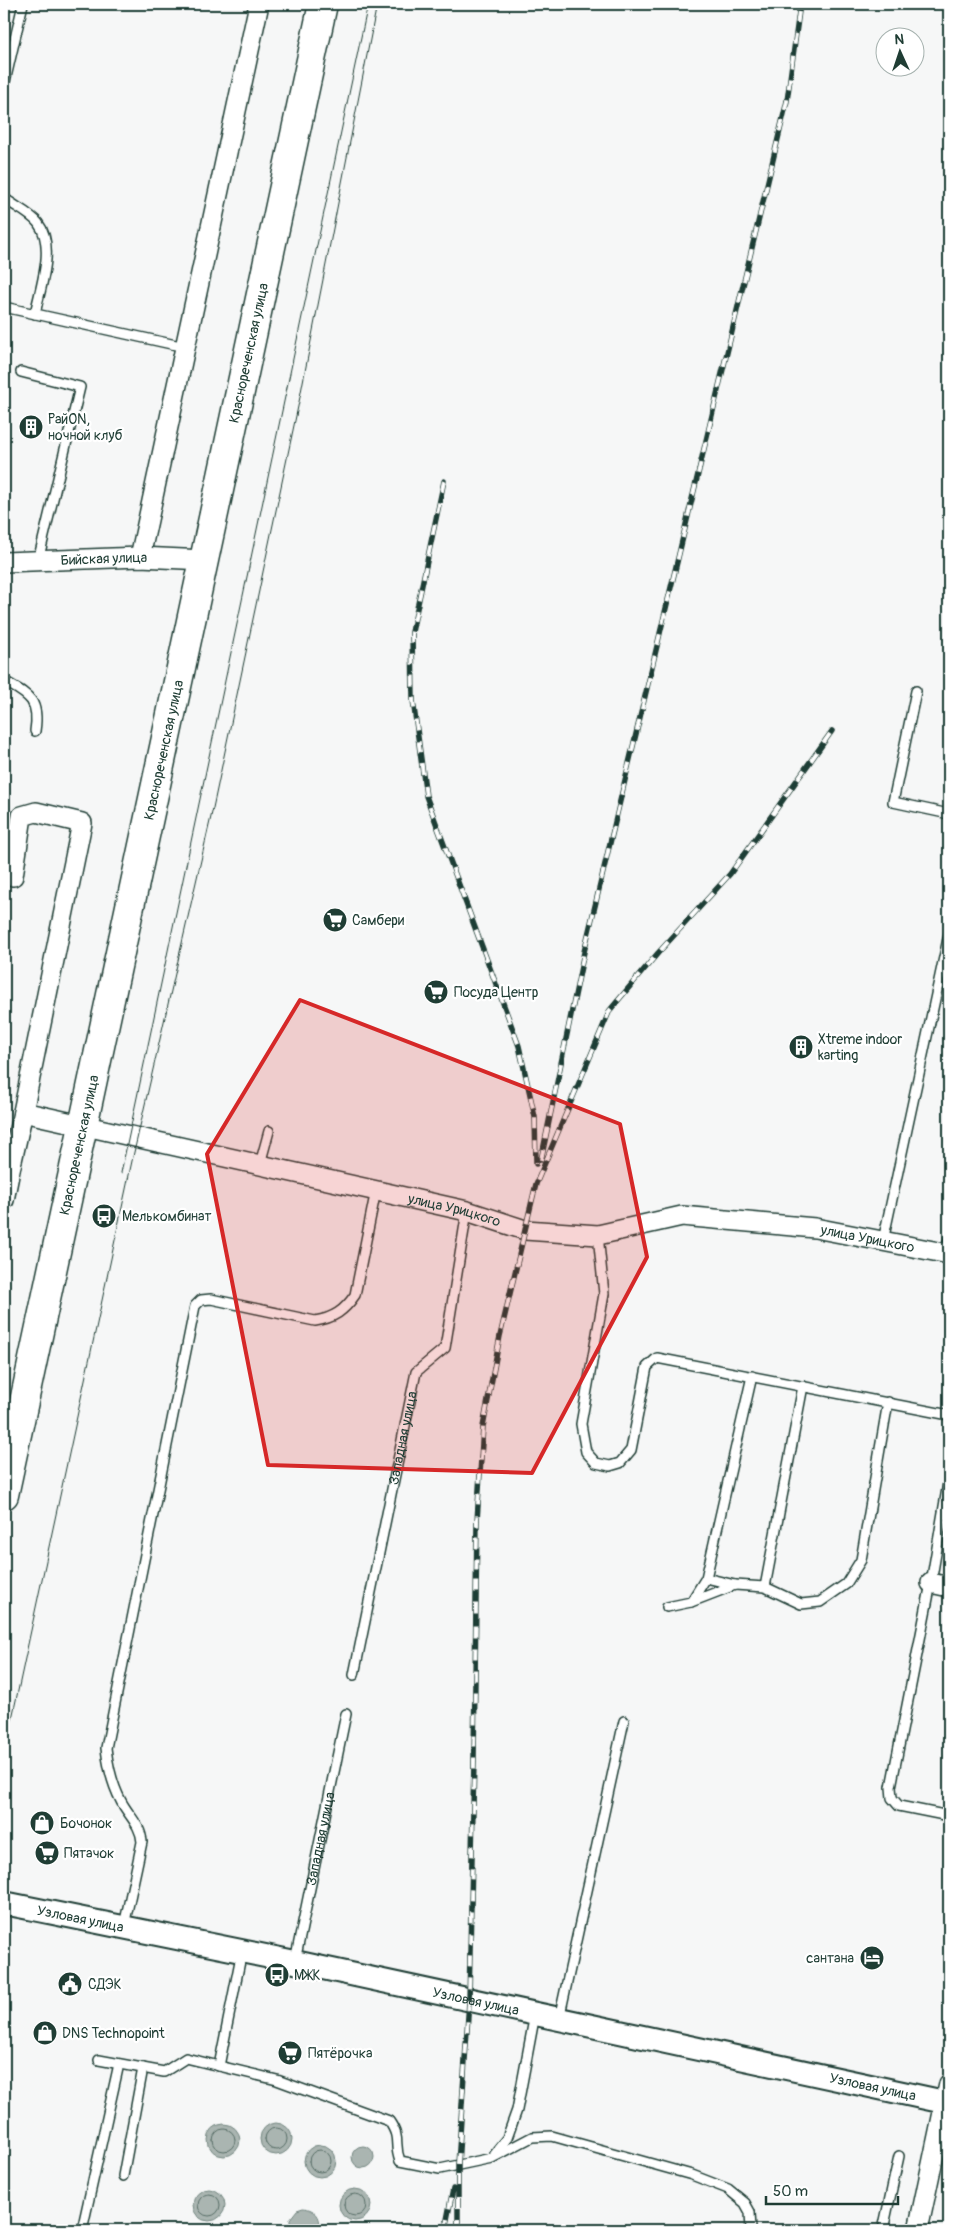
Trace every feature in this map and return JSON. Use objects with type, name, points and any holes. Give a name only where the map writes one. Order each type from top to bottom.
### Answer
[{"type":"main road","name":"Краснореченская улица","points":[[4,1495],[323,4]]},
{"type":"street","points":[[140,557],[259,4]]},
{"type":"street","name":"Бийская улица","points":[[4,562],[140,557],[205,560]]},
{"type":"street","points":[[4,1200],[8,1164],[23,1112],[82,823],[36,812],[22,816],[13,876]]},
{"type":"street","name":"улица Урицкого","points":[[23,1112],[467,1211],[525,1230],[598,1235],[682,1216],[815,1228],[883,1241],[948,1249]]},
{"type":"street","name":"Узловая улица","points":[[4,1903],[295,1962],[559,2019],[948,2096]]},
{"type":"street","points":[[918,2230],[948,2096]]},
{"type":"lane","points":[[4,86],[23,4]]},
{"type":"lane","points":[[4,198],[37,222],[45,234],[48,249],[35,314]]},
{"type":"lane","points":[[4,307],[185,346]]},
{"type":"lane","points":[[21,372],[80,387],[38,561]]},
{"type":"lane","points":[[4,681],[30,696],[37,715],[35,731]]},
{"type":"lane","points":[[916,691],[893,802],[949,814]]},
{"type":"lane","points":[[883,1241],[949,934]]},
{"type":"lane","points":[[260,1164],[269,1131]]},
{"type":"lane","points":[[123,1927],[142,1842],[142,1832],[120,1800],[108,1769],[106,1748],[195,1306],[201,1300],[211,1298],[315,1321],[328,1319],[338,1314],[355,1296],[376,1190]]},
{"type":"lane","name":"Западная улица","points":[[354,1675],[416,1372],[444,1348],[467,1211]]},
{"type":"lane","points":[[598,1235],[604,1294],[581,1424],[586,1452],[596,1463],[610,1466],[620,1464],[631,1450],[647,1366],[657,1358],[949,1414]]},
{"type":"lane","points":[[691,1602],[706,1578],[752,1376]]},
{"type":"lane","points":[[765,1587],[803,1386]]},
{"type":"lane","points":[[706,1578],[735,1585],[765,1587],[801,1604],[820,1602],[846,1584],[861,1560],[888,1402]]},
{"type":"lane","points":[[949,1478],[940,1585],[891,1787],[892,1798],[899,1806],[949,1816]]},
{"type":"lane","points":[[667,1607],[691,1602],[735,1585]]},
{"type":"lane","name":"Западная улица","points":[[295,1962],[346,1714]]},
{"type":"lane","points":[[559,2019],[624,1721]]},
{"type":"lane","points":[[220,2066],[242,1951]]},
{"type":"lane","points":[[492,2158],[507,2138],[517,2110],[535,2014]]},
{"type":"lane","points":[[99,2060],[164,2072],[186,2058],[277,2080],[389,2121],[398,2134],[396,2151],[400,2161],[440,2169],[492,2158],[523,2140],[552,2136],[692,2175],[728,2189],[739,2196],[750,2212],[751,2230]]},
{"type":"lane","points":[[82,2230],[119,2064]]},
{"type":"lane","points":[[123,2176],[143,2068]]},
{"type":"lane","points":[[883,2230],[899,2156]]},
{"type":"highlighted area","points":[[300,1000],[620,1124],[647,1257],[532,1473],[268,1465],[207,1154]]},
{"type":"water","points":[[276,2123],[282,2124],[287,2128],[291,2133],[291,2145],[287,2150],[282,2154],[276,2155],[270,2154],[265,2150],[261,2145],[260,2139],[261,2133],[265,2128],[270,2124]]},
{"type":"water","points":[[224,2124],[230,2125],[235,2129],[239,2134],[239,2146],[235,2151],[230,2155],[224,2156],[218,2155],[213,2151],[209,2146],[208,2140],[209,2134],[213,2129],[218,2125]]},
{"type":"water","points":[[320,2145],[326,2146],[331,2150],[335,2155],[335,2167],[331,2172],[326,2176],[320,2177],[314,2176],[309,2172],[305,2167],[304,2161],[305,2155],[309,2150],[314,2146]]},
{"type":"water","points":[[363,2146],[373,2153],[374,2157],[367,2167],[363,2168],[353,2161],[352,2157],[359,2147]]},
{"type":"water","points":[[209,2189],[215,2190],[220,2194],[224,2199],[224,2211],[220,2216],[215,2220],[209,2221],[203,2220],[198,2216],[194,2211],[193,2205],[194,2199],[198,2194],[203,2190]]},
{"type":"water","points":[[355,2189],[361,2190],[366,2194],[370,2199],[370,2211],[366,2216],[361,2220],[355,2221],[349,2220],[344,2216],[340,2211],[339,2205],[340,2199],[344,2194],[349,2190]]},
{"type":"water","points":[[303,2208],[315,2212],[320,2222],[319,2230],[290,2230],[290,2219],[297,2210]]},
{"type":"tram line","points":[[121,1173],[368,4]]},
{"type":"tram line","points":[[4,1756],[132,1161],[213,808],[300,397],[377,4]]},
{"type":"railway","points":[[541,1160],[584,952],[787,101],[800,4]]},
{"type":"railway","points":[[444,481],[412,632],[413,700],[426,796],[519,1046],[535,1117],[536,1164]]},
{"type":"railway","points":[[458,2230],[458,2164],[469,2001],[477,1521],[483,1427],[500,1336],[536,1184],[610,1010],[658,953],[730,874],[832,731]]},
{"type":"railway","points":[[445,2230],[453,2189]]},
{"type":"place","name":"РайON, ночной клуб","points":[[31,427]]},
{"type":"place","name":"Самбери","points":[[335,920]]},
{"type":"place","name":"Посуда Центр","points":[[436,992]]},
{"type":"place","name":"Xtreme indoor karting","points":[[801,1047]]},
{"type":"place","name":"Мелькомбинат","points":[[104,1216]]},
{"type":"place","name":"Бочонок","points":[[42,1823]]},
{"type":"place","name":"Пятачок","points":[[47,1853]]},
{"type":"place","name":"сантана","points":[[872,1958]]},
{"type":"place","name":"МЖК","points":[[277,1975]]},
{"type":"place","name":"СДЭК","points":[[70,1984]]},
{"type":"place","name":"DNS Technopoint","points":[[45,2033]]},
{"type":"place","name":"Пятёрочка","points":[[290,2053]]}]
